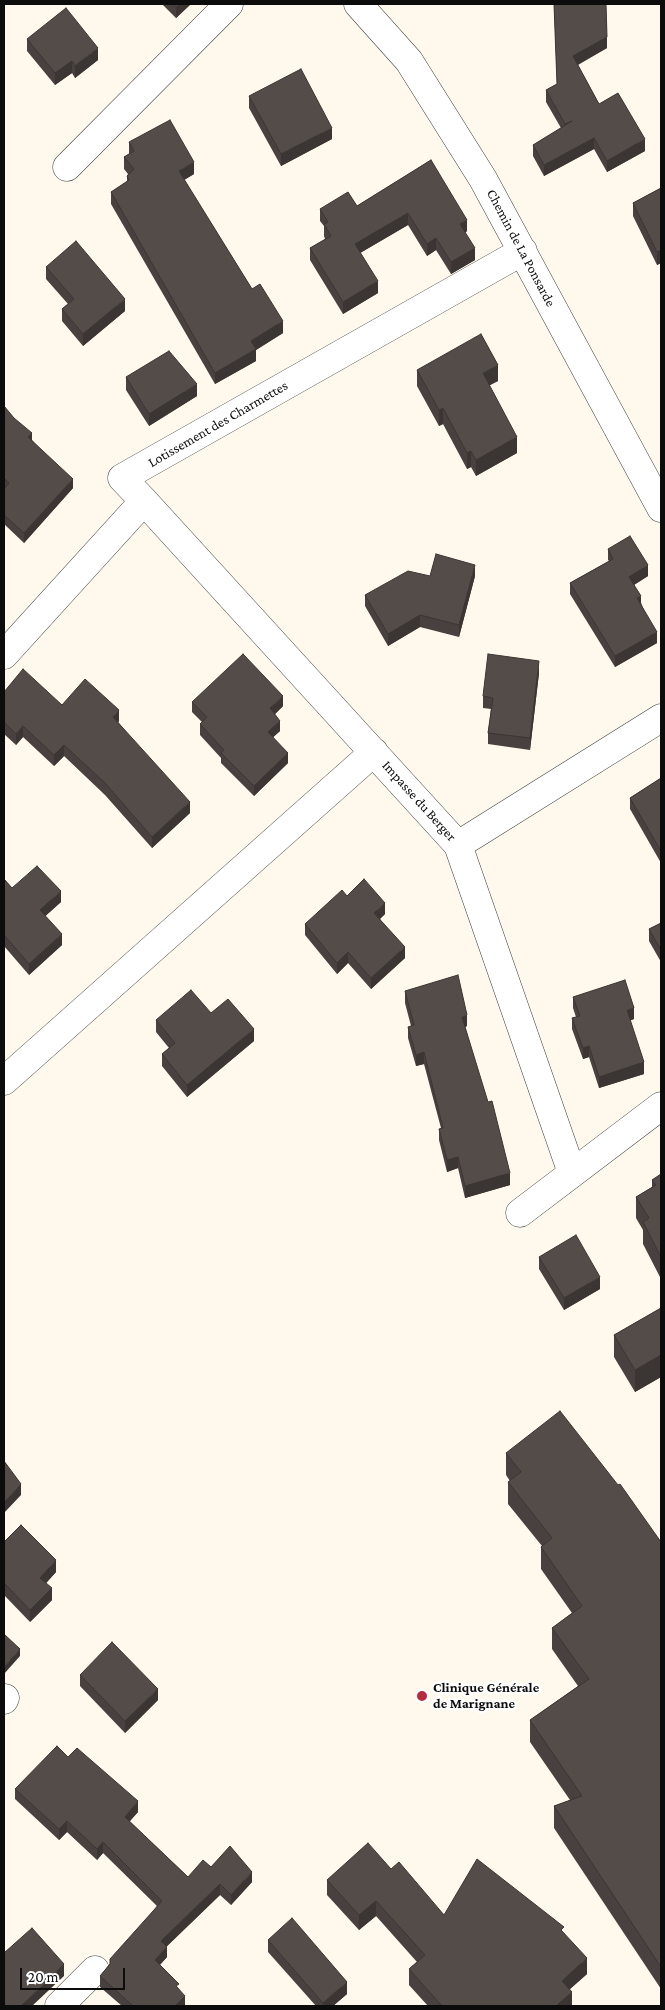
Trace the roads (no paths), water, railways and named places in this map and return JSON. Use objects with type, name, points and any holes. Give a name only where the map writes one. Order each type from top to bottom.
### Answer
[{"type":"street","points":[[67,167],[229,4]]},
{"type":"street","name":"Chemin de La Ponsarde","points":[[358,4],[409,61],[483,179],[657,492]]},
{"type":"street","name":"Lotissement des Charmettes","points":[[144,501],[122,478],[523,251]]},
{"type":"street","points":[[4,656],[144,501]]},
{"type":"street","name":"Impasse du Berger","points":[[144,501],[458,845],[572,1173]]},
{"type":"street","points":[[458,845],[661,718]]},
{"type":"street","points":[[4,1081],[374,752]]},
{"type":"street","points":[[520,1213],[661,1106]]},
{"type":"street","points":[[59,2006],[95,1970]]},
{"type":"place","name":"Clinique Générale de Marignane","points":[[422,1696]]}]
